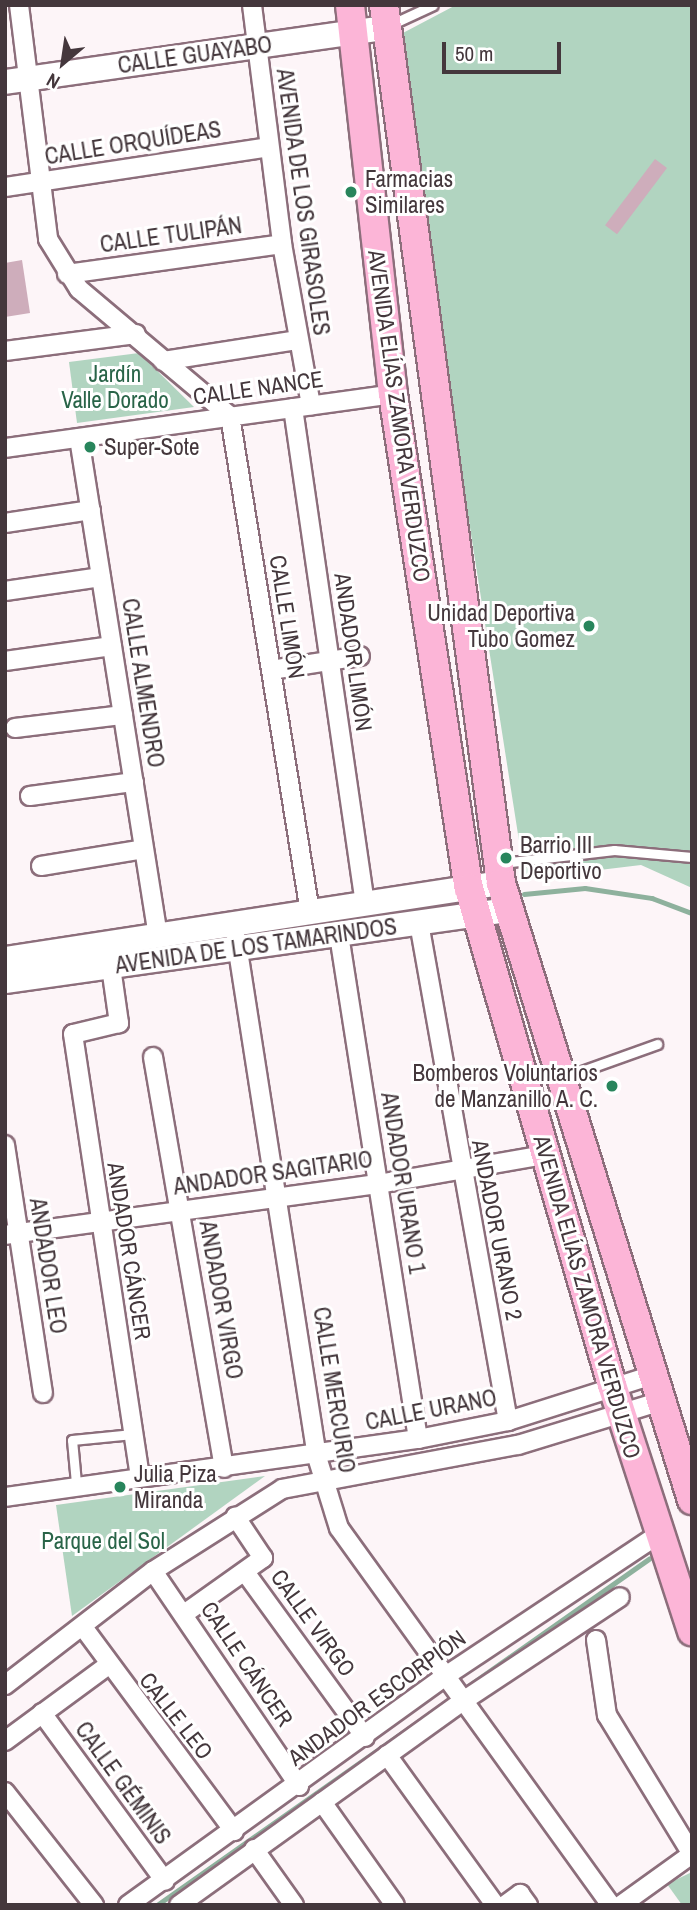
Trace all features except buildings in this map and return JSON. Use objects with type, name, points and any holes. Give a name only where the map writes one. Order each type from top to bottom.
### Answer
[{"type":"main road","name":"AVENIDA ELÍAS ZAMORA VERDUZCO","points":[[385,17],[503,885],[560,1079],[692,1500]]},
{"type":"main road","name":"AVENIDA ELÍAS ZAMORA VERDUZCO","points":[[350,19],[393,394],[473,901],[616,1398],[658,1535],[692,1632]]},
{"type":"street","points":[[19,5],[48,240],[66,274],[163,361],[230,416]]},
{"type":"street","name":"AVENIDA DE LOS GIRASOLES","points":[[252,5],[282,244],[297,340],[311,405]]},
{"type":"street","name":"CALLE GUAYABO","points":[[5,82],[257,46],[350,19],[385,17]]},
{"type":"street","name":"CALLE ORQUÍDEAS","points":[[5,187],[269,148]]},
{"type":"street","name":"CALLE TULIPÁN","points":[[66,274],[282,244]]},
{"type":"street","points":[[5,351],[136,334]]},
{"type":"street","points":[[163,361],[297,340]]},
{"type":"street","name":"CALLE NANCE","points":[[5,448],[393,394]]},
{"type":"street","name":"ANDADOR LIMÓN","points":[[293,408],[365,904]]},
{"type":"street","name":"CALLE LIMÓN","points":[[230,416],[310,912]]},
{"type":"street","name":"CALLE ALMENDRO","points":[[79,438],[158,936]]},
{"type":"street","points":[[5,523],[91,510]]},
{"type":"street","points":[[5,591],[102,577]]},
{"type":"street","points":[[5,661],[112,646]]},
{"type":"street","points":[[271,670],[360,656]]},
{"type":"street","points":[[15,728],[123,715]]},
{"type":"street","points":[[30,796],[134,782]]},
{"type":"street","points":[[41,866],[144,849]]},
{"type":"street","points":[[5,959],[365,904],[473,901],[503,885]]},
{"type":"street","name":"AVENIDA DE LOS TAMARINDOS","points":[[5,981],[419,923],[473,901]]},
{"type":"street","name":"ANDADOR URANO 2","points":[[419,923],[460,1170],[508,1420]]},
{"type":"street","name":"CALLE MERCURIO","points":[[234,924],[279,1194],[317,1457],[321,1479],[339,1528],[611,1905]]},
{"type":"street","name":"ANDADOR URANO 1","points":[[339,935],[418,1439]]},
{"type":"street","name":"ANDADOR CÁNCER","points":[[111,967],[119,1023],[73,1034],[98,1222],[140,1476]]},
{"type":"street","name":"ANDADOR VIRGO","points":[[153,1057],[224,1468]]},
{"type":"street","name":"ANDADOR LEO","points":[[5,1145],[11,1234],[43,1393]]},
{"type":"street","name":"ANDADOR SAGITARIO","points":[[11,1234],[279,1194],[378,1184],[545,1155]]},
{"type":"street","name":"CALLE URANO","points":[[5,1685],[153,1572],[235,1516],[282,1489],[321,1479],[518,1445],[616,1398],[653,1375]]},
{"type":"street","name":"CALLE URANO","points":[[5,1497],[76,1483],[317,1457],[616,1398],[662,1401]]},
{"type":"street","points":[[184,1614],[262,1558],[235,1516]]},
{"type":"street","name":"ANDADOR ESCORPIÓN","points":[[128,1905],[658,1535]]},
{"type":"street","name":"CALLE CÁNCER","points":[[153,1572],[299,1786]]},
{"type":"street","name":"CALLE VIRGO","points":[[245,1572],[365,1737]]},
{"type":"street","points":[[188,1902],[254,1849],[463,1700],[620,1597]]},
{"type":"street","name":"CALLE LEO","points":[[83,1628],[107,1666],[234,1831]]},
{"type":"street","points":[[596,1640],[607,1715],[692,1854],[621,1905]]},
{"type":"street","points":[[5,1741],[107,1666]]},
{"type":"street","name":"CALLE GÉMINIS","points":[[42,1713],[164,1881]]},
{"type":"street","points":[[387,1755],[495,1905]]},
{"type":"street","points":[[5,1791],[94,1905]]},
{"type":"street","points":[[321,1801],[395,1905]]},
{"type":"street","points":[[254,1849],[294,1905]]},
{"type":"street","points":[[505,1905],[520,1894],[528,1905]]},
{"type":"lane","points":[[385,17],[433,5]]},
{"type":"lane","points":[[503,885],[614,850],[692,857]]},
{"type":"lane","points":[[560,1079],[657,1044]]},
{"type":"lane","points":[[76,1483],[72,1440],[133,1434]]},
{"type":"green space","name":"Unidad Deportiva Tubo Gomez","points":[[456,5],[692,5],[692,888],[641,865],[525,879],[448,387],[401,34]]},
{"type":"green space","name":"Jardín Valle Dorado","points":[[139,353],[194,407],[77,423],[69,362]]},
{"type":"green space","name":"Parque del Sol","points":[[265,1476],[72,1616],[56,1505]]},
{"type":"green space","points":[[692,1872],[692,1905],[682,1905],[667,1884]]},
{"type":"waterway","points":[[524,894],[585,888],[652,898],[692,913]]},
{"type":"waterway","points":[[461,1691],[649,1559]]},
{"type":"waterway","points":[[157,1905],[454,1696]]},
{"type":"place","name":"Farmacias Similares","points":[[351,192]]},
{"type":"place","name":"Super-Sote","points":[[90,447]]},
{"type":"place","name":"Unidad Deportiva Tubo Gomez","points":[[589,626]]},
{"type":"place","name":"Barrio III Deportivo","points":[[506,858]]},
{"type":"place","name":"Bomberos Voluntarios de Manzanillo A. C.","points":[[612,1086]]},
{"type":"place","name":"Julia Piza Miranda","points":[[120,1487]]}]
